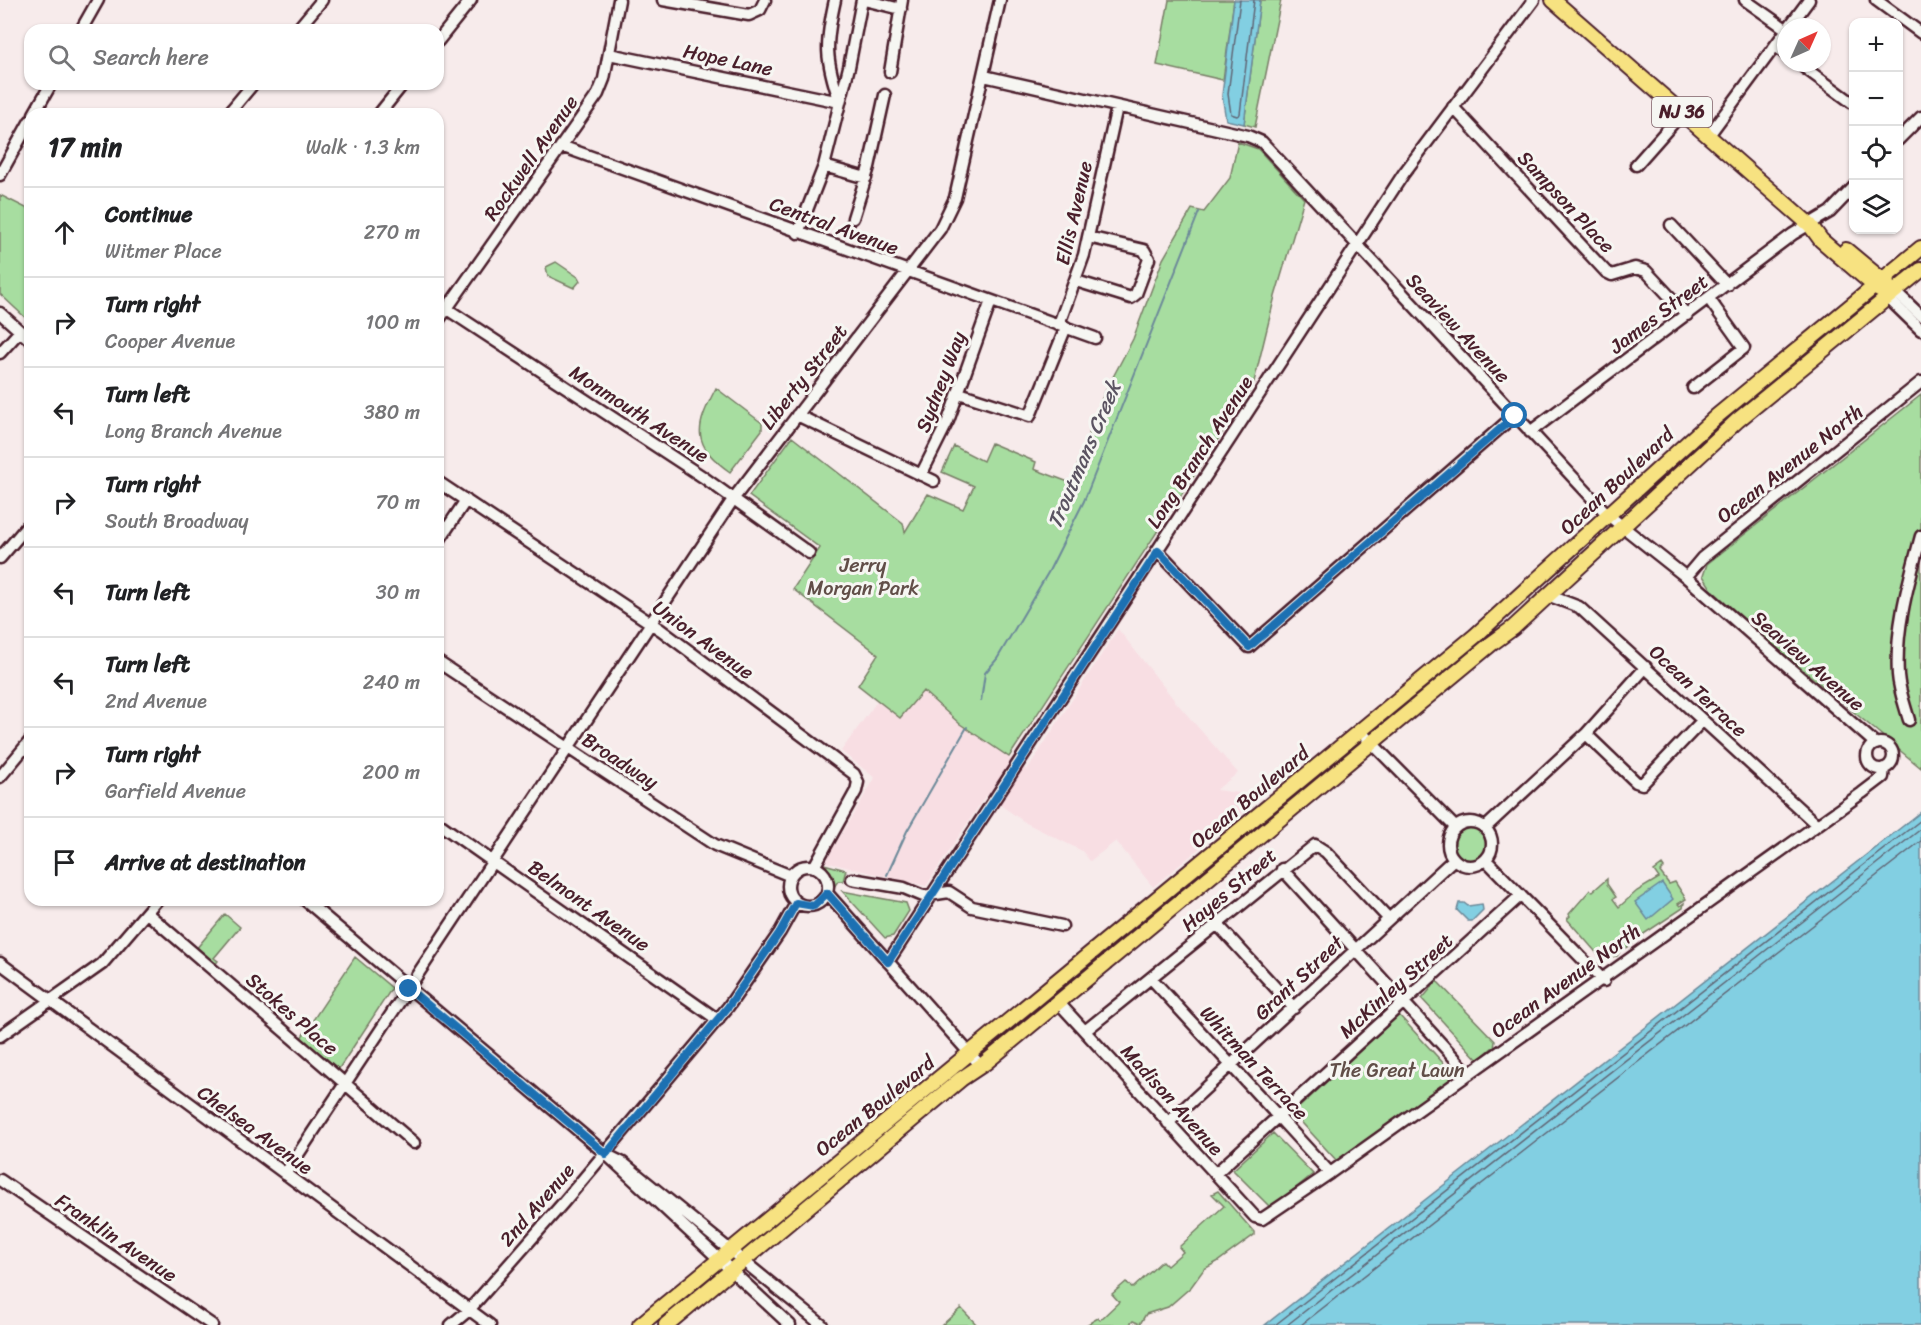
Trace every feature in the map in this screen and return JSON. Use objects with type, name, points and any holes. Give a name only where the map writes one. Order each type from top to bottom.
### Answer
[{"type":"main road","name":"NJ 36","points":[[1553,0],[1810,225],[1826,233],[1878,283]]},
{"type":"main road","name":"Ocean Boulevard","points":[[640,1325],[1509,607],[1717,416],[1921,248]]},
{"type":"main road","name":"Ocean Boulevard","points":[[666,1325],[961,1079],[1058,1002],[1550,596],[1621,527],[1738,420],[1921,270]]},
{"type":"main road","points":[[1878,283],[1891,294]]},
{"type":"street","points":[[84,24],[98,0]]},
{"type":"street","points":[[302,24],[322,0]]},
{"type":"street","points":[[444,34],[471,0]]},
{"type":"street","name":"Rockwell Avenue","points":[[444,313],[598,94],[609,54],[619,0]]},
{"type":"street","points":[[663,0],[748,15],[760,10],[765,0]]},
{"type":"street","points":[[835,0],[826,46],[830,72],[840,102]]},
{"type":"street","points":[[798,232],[824,166],[863,0],[902,4],[890,72]]},
{"type":"street","name":"Liberty Street","points":[[285,1174],[734,498],[940,230],[953,205],[1000,0]]},
{"type":"street","name":"Long Branch Avenue","points":[[888,962],[1404,173],[1534,0]]},
{"type":"street","points":[[1745,0],[1777,22]]},
{"type":"street","points":[[1795,18],[1809,0]]},
{"type":"street","points":[[1876,0],[1921,33]]},
{"type":"street","points":[[1708,135],[1777,43]]},
{"type":"street","name":"Hope Lane","points":[[609,54],[840,102]]},
{"type":"street","points":[[1810,72],[1849,100]]},
{"type":"street","name":"Seaview Avenue","points":[[984,76],[1248,136],[1262,142],[1608,515],[1686,578],[1876,744]]},
{"type":"street","points":[[37,108],[48,90]]},
{"type":"street","points":[[233,108],[248,90]]},
{"type":"street","points":[[384,108],[398,90]]},
{"type":"street","points":[[853,218],[866,178],[885,95]]},
{"type":"street","name":"Ellis Avenue","points":[[959,393],[1030,416],[1063,326],[1076,281],[1117,107]]},
{"type":"street","name":"Sampson Place","points":[[1453,107],[1606,272],[1612,274],[1635,268],[1646,271],[1687,315]]},
{"type":"street","points":[[1636,165],[1682,112]]},
{"type":"street","points":[[1903,135],[1921,117]]},
{"type":"street","points":[[0,175],[24,132]]},
{"type":"street","name":"Central Avenue","points":[[561,146],[1095,338]]},
{"type":"street","points":[[824,166],[866,178]]},
{"type":"street","name":"James Street","points":[[1530,432],[1793,234],[1830,212],[1849,192]]},
{"type":"street","points":[[1671,225],[1727,285]]},
{"type":"street","points":[[1076,281],[1131,298],[1136,294],[1149,260],[1144,250],[1088,237]]},
{"type":"street","points":[[1891,294],[1921,316]]},
{"type":"street","points":[[1891,294],[1921,330]]},
{"type":"street","points":[[1693,388],[1744,348],[1709,299]]},
{"type":"street","name":"Sydney Way","points":[[921,475],[959,393],[991,300]]},
{"type":"street","name":"Monmouth Avenue","points":[[447,309],[734,498],[809,553]]},
{"type":"street","points":[[0,313],[24,335]]},
{"type":"street","points":[[0,353],[20,332]]},
{"type":"street","name":"Ocean Avenue North","points":[[1686,578],[1702,558],[1921,382]]},
{"type":"street","points":[[797,415],[934,481]]},
{"type":"street","points":[[1158,551],[1249,647],[1515,416]]},
{"type":"street","name":"Union Avenue","points":[[444,486],[651,623],[854,774],[858,782],[856,791],[814,867]]},
{"type":"street","points":[[444,533],[466,500]]},
{"type":"street","points":[[0,558],[24,530]]},
{"type":"street","points":[[1909,720],[1898,676],[1899,641],[1903,603],[1921,536]]},
{"type":"street","name":"Ocean Terrace","points":[[1550,596],[1579,607],[1816,824]]},
{"type":"street","name":"Broadway","points":[[444,666],[715,845],[790,876]]},
{"type":"street","points":[[1486,827],[1586,734],[1646,667]]},
{"type":"street","points":[[1586,734],[1636,782],[1642,784],[1702,720]]},
{"type":"street","points":[[1360,731],[1455,827]]},
{"type":"street","points":[[1876,744],[1885,745],[1891,750],[1892,761],[1884,768],[1874,767],[1868,761],[1868,752],[1876,744]]},
{"type":"street","points":[[0,777],[24,748]]},
{"type":"street","name":"Ocean Avenue North","points":[[1262,1219],[1603,980],[1883,777],[1884,768]]},
{"type":"street","points":[[1474,821],[1486,827],[1493,847],[1486,860],[1470,866],[1454,859],[1448,846],[1451,832],[1455,827],[1474,821]]},
{"type":"street","name":"Belmont Avenue","points":[[444,827],[718,1020]]},
{"type":"street","name":"Hayes Street","points":[[1085,1032],[1309,848],[1319,846],[1389,920]]},
{"type":"street","name":"Grant Street","points":[[1168,1123],[1454,859]]},
{"type":"street","points":[[1486,860],[1603,980]]},
{"type":"street","points":[[827,893],[814,906],[796,903],[788,887],[790,876],[798,868],[814,867],[827,880],[827,893],[981,1065]]},
{"type":"street","points":[[1282,869],[1469,1074]]},
{"type":"street","points":[[852,879],[906,889],[920,895],[949,892],[972,907],[1062,927]]},
{"type":"street","name":"McKinley Street","points":[[1215,1174],[1520,896]]},
{"type":"street","name":"2nd Avenue","points":[[451,1325],[469,1310],[606,1154],[718,1020],[780,932],[796,903]]},
{"type":"street","points":[[0,1036],[102,964],[152,906]]},
{"type":"street","points":[[312,906],[606,1154],[718,1261],[790,1325]]},
{"type":"street","name":"Stokes Place","points":[[147,913],[414,1143]]},
{"type":"street","points":[[1217,924],[1294,1008]]},
{"type":"street","name":"Chelsea Avenue","points":[[0,963],[490,1325]]},
{"type":"street","name":"Whitman Terrace","points":[[1151,978],[1330,1173]]},
{"type":"street","name":"Madison Avenue","points":[[1058,1002],[1255,1217],[1262,1219]]},
{"type":"street","points":[[606,1154],[623,1163],[822,1325]]},
{"type":"street","name":"Franklin Avenue","points":[[0,1180],[212,1325]]},
{"type":"street","points":[[795,1325],[806,1312]]},
{"type":"shaded area","points":[[1118,629],[1175,701],[1238,773],[1216,790],[1262,796],[1153,887],[1116,841],[1090,861],[1082,851],[1026,823],[986,795],[926,886],[825,862],[875,778],[841,751],[878,700],[900,718],[923,691],[960,724],[1027,770]]},
{"type":"green space","points":[[1169,0],[1234,0],[1223,80],[1157,65]]},
{"type":"green space","points":[[1260,0],[1281,0],[1255,127],[1244,124]]},
{"type":"green space","name":"Jerry Morgan Park","points":[[1238,142],[1258,149],[1304,199],[1274,300],[1253,386],[1009,757],[960,724],[923,691],[900,718],[858,685],[878,654],[793,589],[820,548],[749,496],[792,437],[903,523],[905,532],[928,494],[963,509],[974,486],[942,472],[954,446],[983,461],[991,443],[1036,462],[1034,469],[1071,483],[1103,396],[1133,339],[1163,259],[1192,209],[1204,212],[1230,178]]},
{"type":"green space","points":[[0,195],[24,207],[24,316],[0,294]]},
{"type":"green space","points":[[556,262],[578,277],[580,281],[574,288],[548,276],[546,267]]},
{"type":"green space","points":[[716,388],[762,423],[762,430],[730,472],[708,453],[701,434],[704,414]]},
{"type":"green space","points":[[1921,395],[1921,768],[1772,644],[1712,590],[1703,576],[1707,564]]},
{"type":"green space","points":[[1470,826],[1482,832],[1488,844],[1482,856],[1470,862],[1458,856],[1452,844],[1458,832]]},
{"type":"green space","points":[[824,864],[846,870],[843,881],[838,881],[834,887]]},
{"type":"green space","points":[[1662,865],[1664,868],[1660,872],[1669,884],[1675,882],[1686,899],[1678,904],[1680,906],[1684,903],[1683,908],[1633,941],[1632,945],[1620,951],[1617,956],[1601,958],[1567,919],[1569,914],[1590,890],[1593,891],[1607,879],[1607,884],[1616,897],[1613,899],[1619,907],[1637,891],[1659,878],[1654,871]]},
{"type":"green space","points":[[842,891],[906,903],[909,911],[893,936],[885,938]]},
{"type":"green space","points":[[225,914],[240,927],[214,958],[218,961],[215,965],[196,949]]},
{"type":"green space","points":[[355,957],[392,988],[338,1070],[301,1038]]},
{"type":"green space","points":[[1437,981],[1495,1041],[1494,1049],[1492,1048],[1478,1060],[1422,999]]},
{"type":"green space","name":"The Great Lawn","points":[[1399,1015],[1456,1077],[1337,1161],[1293,1113]]},
{"type":"green space","points":[[1273,1133],[1313,1174],[1271,1208],[1233,1170]]},
{"type":"green space","points":[[1218,1191],[1254,1232],[1254,1235],[1204,1269],[1191,1287],[1168,1307],[1146,1314],[1140,1324],[1133,1321],[1129,1325],[1086,1325],[1098,1318],[1100,1320],[1119,1302],[1112,1294],[1126,1282],[1133,1288],[1162,1261],[1167,1266],[1183,1252],[1179,1247],[1224,1206],[1212,1194]]},
{"type":"green space","points":[[961,1308],[977,1325],[942,1325]]},
{"type":"water","points":[[1234,0],[1260,0],[1244,124],[1226,120],[1222,95]]},
{"type":"water","points":[[1921,812],[1921,1325],[1265,1325]]},
{"type":"water","points":[[1662,883],[1673,899],[1648,920],[1635,902]]},
{"type":"water","points":[[1459,903],[1468,906],[1482,904],[1483,910],[1472,921],[1468,921],[1457,910]]},
{"type":"waterway","name":"Troutmans Creek","points":[[981,701],[985,673],[997,659],[1049,571],[1084,501],[1199,212]]},
{"type":"waterway","points":[[887,875],[907,831],[967,727]]},
{"type":"route","points":[[409,989],[606,1154],[728,1007],[780,932],[796,903],[808,907],[814,906],[820,903],[827,893],[888,962],[1158,551],[1249,647],[1515,416]]}]
